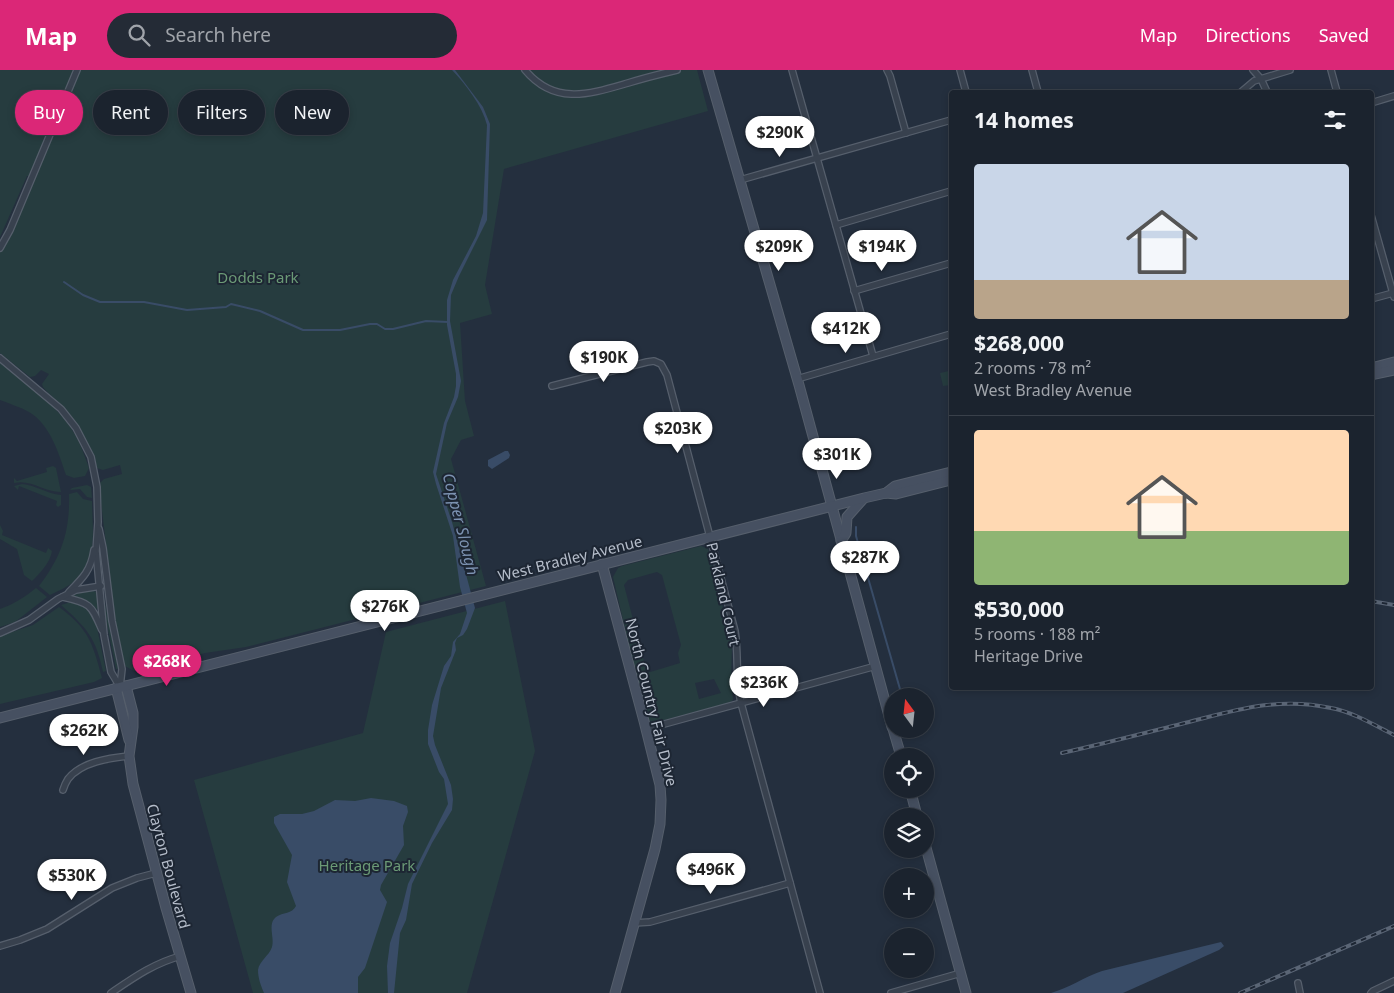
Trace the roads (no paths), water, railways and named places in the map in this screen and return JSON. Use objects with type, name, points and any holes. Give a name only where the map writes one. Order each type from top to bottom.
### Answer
[{"type":"main road","points":[[708,70],[797,379],[884,695]]},
{"type":"main road","points":[[1374,367],[1394,362]]},
{"type":"main road","points":[[1374,374],[1394,370]]},
{"type":"main road","name":"West Bradley Avenue","points":[[886,493],[895,486],[949,472]]},
{"type":"main road","name":"West Bradley Avenue","points":[[0,718],[832,506],[886,493],[896,494],[949,481]]},
{"type":"main road","points":[[841,541],[846,533],[847,517],[864,498]]},
{"type":"main road","name":"North Country Fair Drive","points":[[602,564],[660,785],[662,813],[655,848],[615,993]]},
{"type":"main road","name":"Clayton Boulevard","points":[[121,687],[133,784],[156,873],[191,993]]},
{"type":"main road","points":[[929,858],[966,993]]},
{"type":"street","points":[[0,248],[10,230],[77,70]]},
{"type":"street","points":[[525,70],[535,81],[548,89],[576,95],[595,92],[677,70]]},
{"type":"street","points":[[792,70],[873,356]]},
{"type":"street","points":[[887,70],[906,133]]},
{"type":"street","points":[[960,70],[965,90]]},
{"type":"street","points":[[1032,70],[1037,90]]},
{"type":"street","points":[[1253,70],[1266,90]]},
{"type":"street","points":[[1243,90],[1249,84],[1260,79],[1290,70]]},
{"type":"street","points":[[1331,70],[1337,90]]},
{"type":"street","points":[[1374,102],[1394,96]]},
{"type":"street","points":[[740,180],[949,121]]},
{"type":"street","points":[[836,225],[949,192]]},
{"type":"street","points":[[1374,226],[1393,295],[1374,298]]},
{"type":"street","points":[[854,290],[949,264]]},
{"type":"street","points":[[797,379],[949,335]]},
{"type":"street","points":[[0,358],[61,409],[82,438],[90,457],[96,477],[98,522],[122,669],[121,687]]},
{"type":"street","name":"Parkland Court","points":[[552,386],[654,361],[660,364],[667,375],[735,631],[738,653],[737,676],[741,703],[820,993]]},
{"type":"street","points":[[63,597],[83,577],[92,562],[98,522]]},
{"type":"street","points":[[96,538],[104,635],[111,670],[121,687]]},
{"type":"street","points":[[0,633],[29,620],[76,590],[107,585]]},
{"type":"street","points":[[63,597],[79,600],[92,608],[104,635]]},
{"type":"street","points":[[646,729],[876,666]]},
{"type":"street","points":[[63,790],[68,779],[86,766],[129,756]]},
{"type":"street","points":[[0,946],[27,938],[51,927],[112,888],[156,873]]},
{"type":"street","points":[[634,924],[650,922],[790,883]]},
{"type":"street","points":[[111,993],[144,970],[181,956]]},
{"type":"street","points":[[891,993],[961,973]]},
{"type":"street","points":[[1371,993],[1373,990],[1394,981]]},
{"type":"street","points":[[1298,983],[1300,993]]},
{"type":"water","points":[[452,70],[455,70],[483,107],[490,124],[487,220],[451,295],[450,321],[461,381],[458,397],[447,423],[436,474],[452,522],[475,608],[467,629],[463,635],[457,638],[455,643],[456,650],[441,688],[433,736],[451,785],[452,810],[432,843],[412,884],[406,920],[400,933],[394,993],[388,993],[387,966],[390,943],[408,884],[448,804],[444,779],[439,772],[428,744],[428,730],[432,705],[444,666],[451,656],[453,642],[460,634],[467,613],[460,587],[453,536],[433,472],[444,423],[456,386],[456,374],[447,325],[447,300],[453,280],[476,236],[483,213],[487,125],[477,103]]},
{"type":"water","points":[[508,451],[509,458],[492,469],[488,466],[488,460]]},
{"type":"water","points":[[371,798],[394,801],[407,806],[408,812],[403,826],[404,845],[381,885],[380,890],[387,902],[365,968],[358,977],[358,993],[264,993],[258,970],[272,947],[273,920],[279,915],[294,909],[296,906],[287,882],[292,855],[274,823],[274,817],[280,814],[302,814],[314,811],[335,800],[355,801]]},
{"type":"water","points":[[1221,942],[1224,946],[1219,950],[1123,993],[1051,993],[1102,971]]},
{"type":"waterway","points":[[64,282],[83,295],[100,302],[144,302],[187,310],[226,307],[231,304],[260,311],[303,330],[340,330],[370,324],[377,324],[385,329],[393,329],[426,321],[448,322]]},
{"type":"waterway","points":[[856,527],[856,536],[900,688]]},
{"type":"railway","points":[[1374,602],[1394,605]]},
{"type":"railway","points":[[1062,753],[1237,710],[1273,704],[1311,705],[1347,712],[1394,735]]},
{"type":"railway","points":[[1240,993],[1394,926]]},
{"type":"park label","name":"Dodds Park","points":[[258,277]]},
{"type":"park label","name":"Heritage Park","points":[[367,865]]},
{"type":"water label","name":"Copper Slough","points":[[461,524]]}]
